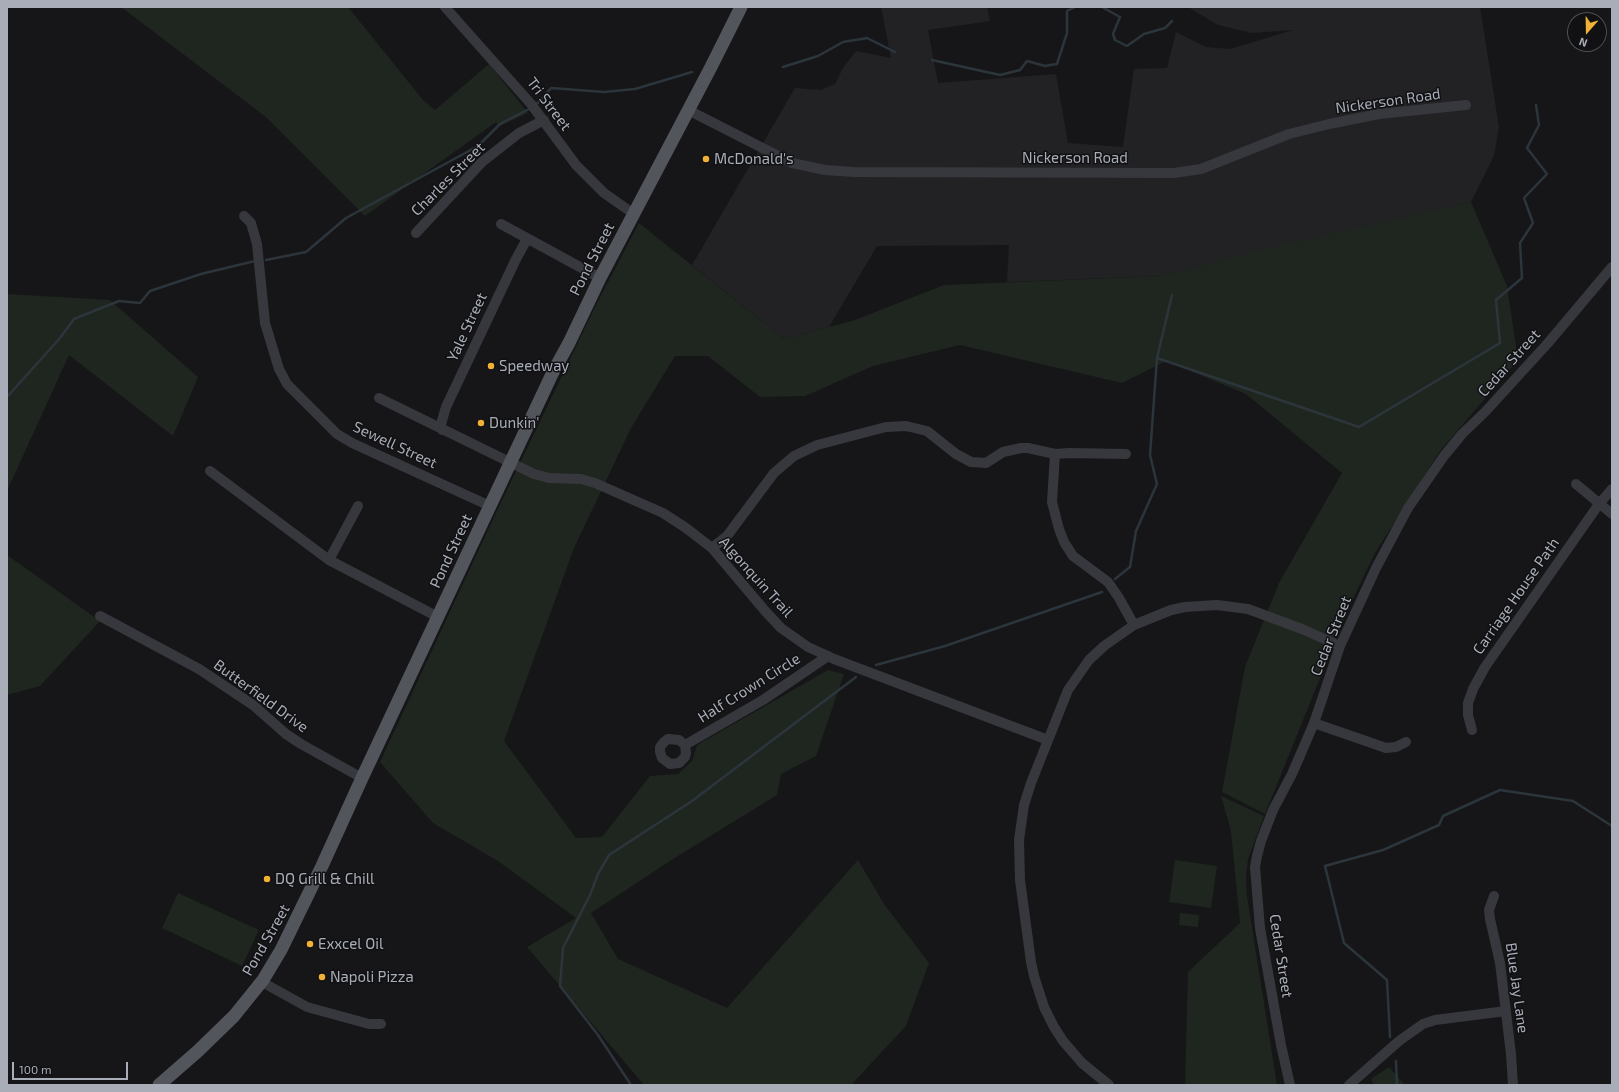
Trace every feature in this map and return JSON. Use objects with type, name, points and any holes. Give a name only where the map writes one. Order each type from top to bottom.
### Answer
[{"type":"main road","name":"Pond Street","points":[[159,1085],[213,1038],[234,1016],[262,982],[281,950],[490,506],[600,278],[729,34],[741,7]]},
{"type":"street","name":"Tri Street","points":[[446,7],[533,106],[572,160],[613,200],[634,214]]},
{"type":"street","name":"Nickerson Road","points":[[688,110],[792,163],[825,170],[854,172],[1174,173],[1201,169],[1289,134],[1329,124],[1379,114],[1466,105]]},
{"type":"street","name":"Charles Street","points":[[416,234],[482,162],[520,133],[544,120]]},
{"type":"street","name":"Sewell Street","points":[[244,216],[251,223],[257,244],[265,323],[279,369],[288,384],[337,434],[352,443],[490,506]]},
{"type":"street","points":[[501,224],[600,278]]},
{"type":"street","name":"Yale Street","points":[[442,430],[441,424],[446,407],[526,239]]},
{"type":"street","name":"Cedar Street","points":[[1290,1085],[1281,1045],[1260,928],[1256,867],[1261,841],[1273,810],[1292,774],[1314,722],[1340,646],[1376,568],[1408,508],[1444,456],[1462,434],[1485,412],[1548,343],[1612,267]]},
{"type":"street","name":"Algonquin Trail","points":[[379,398],[510,464],[534,474],[549,478],[581,479],[595,482],[663,514],[686,528],[712,548],[781,628],[808,647],[1048,740]]},
{"type":"street","points":[[712,548],[727,536],[774,473],[794,456],[816,445],[886,427],[906,426],[927,431],[959,456],[971,462],[986,463],[1003,452],[1021,448],[1032,448],[1055,454],[1126,454]]},
{"type":"street","points":[[1055,454],[1052,502],[1059,530],[1064,542],[1073,556],[1108,582],[1134,625]]},
{"type":"street","points":[[210,471],[329,560],[438,617]]},
{"type":"street","points":[[1576,484],[1612,514]]},
{"type":"street","name":"Carriage House Path","points":[[1472,730],[1468,715],[1468,703],[1485,667],[1599,504],[1612,489]]},
{"type":"street","points":[[329,560],[358,506]]},
{"type":"street","points":[[1109,1085],[1082,1063],[1063,1041],[1044,1007],[1031,962],[1020,880],[1019,840],[1025,804],[1031,783],[1066,694],[1085,665],[1104,646],[1134,625],[1171,610],[1185,607],[1216,605],[1232,606],[1260,613],[1302,629],[1340,646]]},
{"type":"street","name":"Butterfield Drive","points":[[100,616],[200,669],[253,705],[286,734],[362,778]]},
{"type":"street","name":"Half Crown Circle","points":[[684,745],[762,700],[828,656]]},
{"type":"street","points":[[1314,722],[1386,748],[1396,747],[1406,742]]},
{"type":"street","name":"Blue Jay Lane","points":[[1494,896],[1490,910],[1490,919],[1500,962],[1513,1085]]},
{"type":"street","points":[[262,982],[307,1007],[369,1024],[381,1024]]},
{"type":"street","points":[[1349,1085],[1399,1041],[1423,1024],[1435,1020],[1506,1011]]},
{"type":"shaded area","points":[[121,7],[348,7],[423,100],[435,110],[489,64],[528,113],[500,126],[496,122],[365,216],[266,117]]},
{"type":"shaded area","points":[[881,7],[987,7],[990,21],[928,30],[938,83],[1056,74],[1068,143],[1123,147],[1134,69],[1167,68],[1176,32],[1206,47],[1230,49],[1293,30],[1252,33],[1218,25],[1188,7],[1480,7],[1499,127],[1494,156],[1471,202],[1162,276],[1007,282],[1009,245],[877,246],[829,327],[784,339],[692,265],[795,88],[821,90],[835,84],[843,68],[856,51],[891,58]]},
{"type":"shaded area","points":[[1471,202],[1507,286],[1518,360],[1440,451],[1375,553],[1348,609],[1265,814],[1222,792],[1245,667],[1279,583],[1342,473],[1246,394],[1166,361],[1122,383],[960,345],[873,366],[805,396],[760,397],[708,356],[675,356],[631,428],[574,548],[504,741],[576,838],[602,837],[650,776],[678,774],[692,761],[697,745],[828,670],[844,674],[816,756],[781,774],[777,795],[673,859],[591,913],[618,959],[727,1008],[858,860],[884,904],[929,963],[906,1026],[851,1085],[644,1085],[527,947],[576,918],[498,861],[433,823],[380,762],[495,515],[596,305],[639,223],[784,339],[855,320],[944,285],[1162,276],[1269,248]]},
{"type":"shaded area","points":[[7,294],[110,300],[198,377],[173,436],[69,355],[7,491]]},
{"type":"shaded area","points":[[7,555],[100,621],[40,686],[7,695]]},
{"type":"shaded area","points":[[1221,796],[1264,816],[1248,859],[1246,878],[1247,896],[1277,1085],[1185,1085],[1188,972],[1240,923],[1231,831]]},
{"type":"shaded area","points":[[1175,860],[1217,866],[1211,908],[1169,902]]},
{"type":"shaded area","points":[[178,893],[259,930],[242,966],[162,928]]},
{"type":"shaded area","points":[[1180,913],[1199,915],[1198,927],[1179,925]]},
{"type":"shaded area","points":[[1389,1067],[1405,1085],[1374,1085],[1371,1079]]},
{"type":"waterway","points":[[932,60],[1000,75],[1020,70],[1027,61],[1045,66],[1057,64],[1067,33],[1067,11],[1075,7]]},
{"type":"waterway","points":[[1102,7],[1120,17],[1113,34],[1115,40],[1127,46],[1144,34],[1165,28],[1172,21]]},
{"type":"waterway","points":[[783,67],[818,56],[843,42],[867,38],[895,52]]},
{"type":"waterway","points":[[535,105],[551,88],[604,92],[635,89],[692,72]]},
{"type":"waterway","points":[[1157,358],[1359,427],[1500,343],[1496,300],[1522,278],[1520,243],[1533,223],[1524,198],[1547,174],[1527,148],[1539,125],[1536,105]]},
{"type":"waterway","points":[[266,260],[306,252],[346,218],[478,146],[500,124],[531,108]]},
{"type":"waterway","points":[[7,397],[60,338],[74,319],[119,301],[140,303],[150,291],[201,274],[255,261]]},
{"type":"waterway","points":[[1115,579],[1130,567],[1136,531],[1157,484],[1150,455],[1157,358],[1172,295]]},
{"type":"waterway","points":[[876,665],[945,646],[1102,592]]},
{"type":"waterway","points":[[631,1085],[598,1035],[560,986],[563,948],[590,895],[598,874],[609,855],[692,801],[856,677]]},
{"type":"waterway","points":[[1390,1037],[1387,980],[1344,943],[1325,866],[1383,850],[1439,825],[1443,816],[1500,790],[1573,801],[1612,826]]},
{"type":"waterway","points":[[1396,1061],[1397,1085]]},
{"type":"place","name":"McDonald's","points":[[706,159]]},
{"type":"place","name":"Speedway","points":[[491,366]]},
{"type":"place","name":"Dunkin'","points":[[481,423]]},
{"type":"place","name":"DQ Grill & Chill","points":[[267,879]]},
{"type":"place","name":"Exxcel Oil","points":[[310,944]]},
{"type":"place","name":"Napoli Pizza","points":[[322,977]]}]
